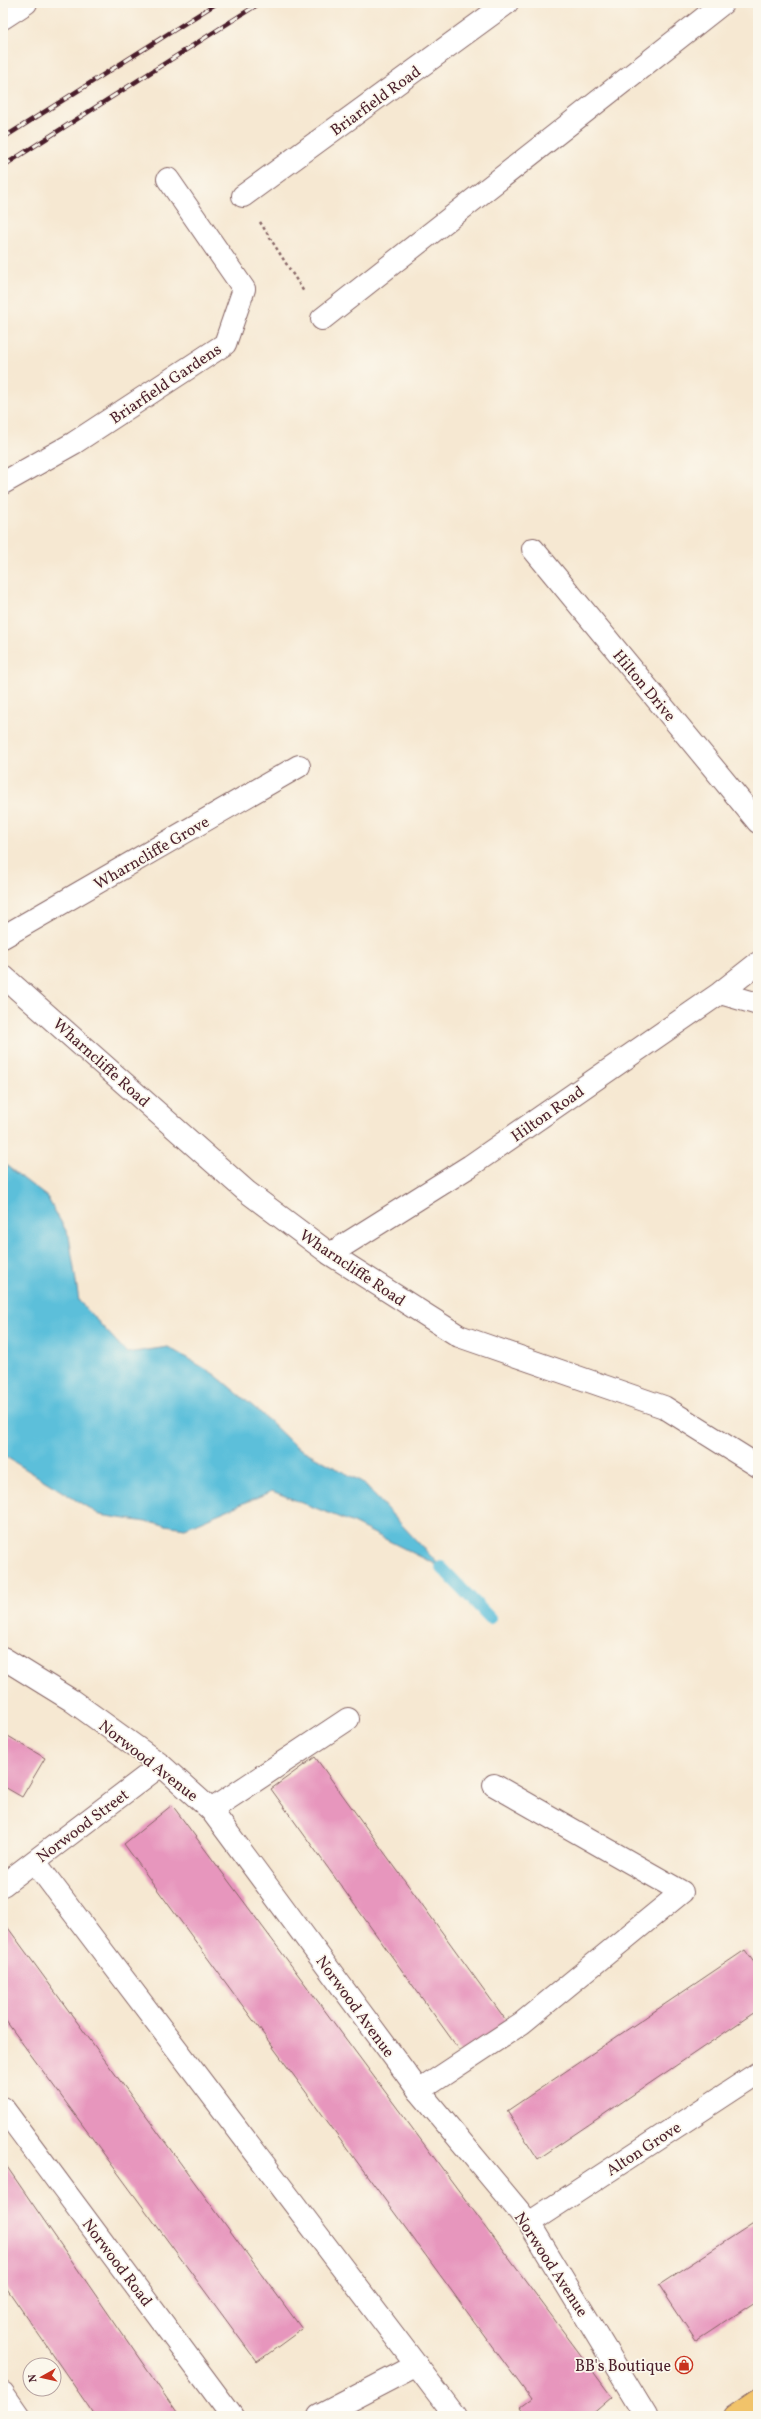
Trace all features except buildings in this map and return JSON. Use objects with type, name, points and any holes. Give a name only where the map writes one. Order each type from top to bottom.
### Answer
[{"type":"highway","points":[[735,2416],[758,2400]]},
{"type":"street","points":[[3,18],[26,3]]},
{"type":"street","name":"Briarfield Road","points":[[243,196],[507,3]]},
{"type":"street","points":[[322,319],[723,3]]},
{"type":"street","name":"Briarfield Gardens","points":[[3,483],[74,443],[225,344],[244,289],[168,179]]},
{"type":"street","name":"Hilton Drive","points":[[533,549],[758,822]]},
{"type":"street","name":"Wharncliffe Grove","points":[[3,937],[299,766]]},
{"type":"street","name":"Hilton Road","points":[[330,1254],[470,1166],[720,993],[758,963]]},
{"type":"street","name":"Wharncliffe Road","points":[[3,976],[246,1191],[330,1254],[459,1336],[664,1407],[758,1466]]},
{"type":"street","points":[[720,993],[758,1004]]},
{"type":"street","name":"Norwood Avenue","points":[[3,1658],[71,1700],[161,1765],[211,1810],[419,2092],[529,2223],[646,2416]]},
{"type":"street","points":[[211,1810],[348,1719]]},
{"type":"street","name":"Norwood Street","points":[[3,1885],[161,1765]]},
{"type":"street","points":[[419,2092],[522,2023],[682,1892],[494,1785]]},
{"type":"street","points":[[35,1862],[417,2365],[454,2416]]},
{"type":"street","name":"Alton Grove","points":[[529,2223],[758,2073]]},
{"type":"street","name":"Norwood Road","points":[[3,2108],[232,2416]]},
{"type":"street","points":[[319,2416],[417,2365]]},
{"type":"street","points":[[3,2393],[19,2416]]},
{"type":"path","points":[[243,196],[322,319]]},
{"type":"water","points":[[3,1163],[47,1197],[69,1236],[79,1301],[127,1353],[168,1347],[214,1374],[261,1413],[295,1446],[362,1482],[441,1567],[351,1522],[272,1491],[185,1528],[100,1515],[3,1455]]},
{"type":"waterway","points":[[441,1567],[490,1618]]},
{"type":"railway","points":[[3,138],[217,3]]},
{"type":"railway","points":[[3,166],[260,3]]},
{"type":"place","name":"BB's Boutique","points":[[684,2365]]}]
